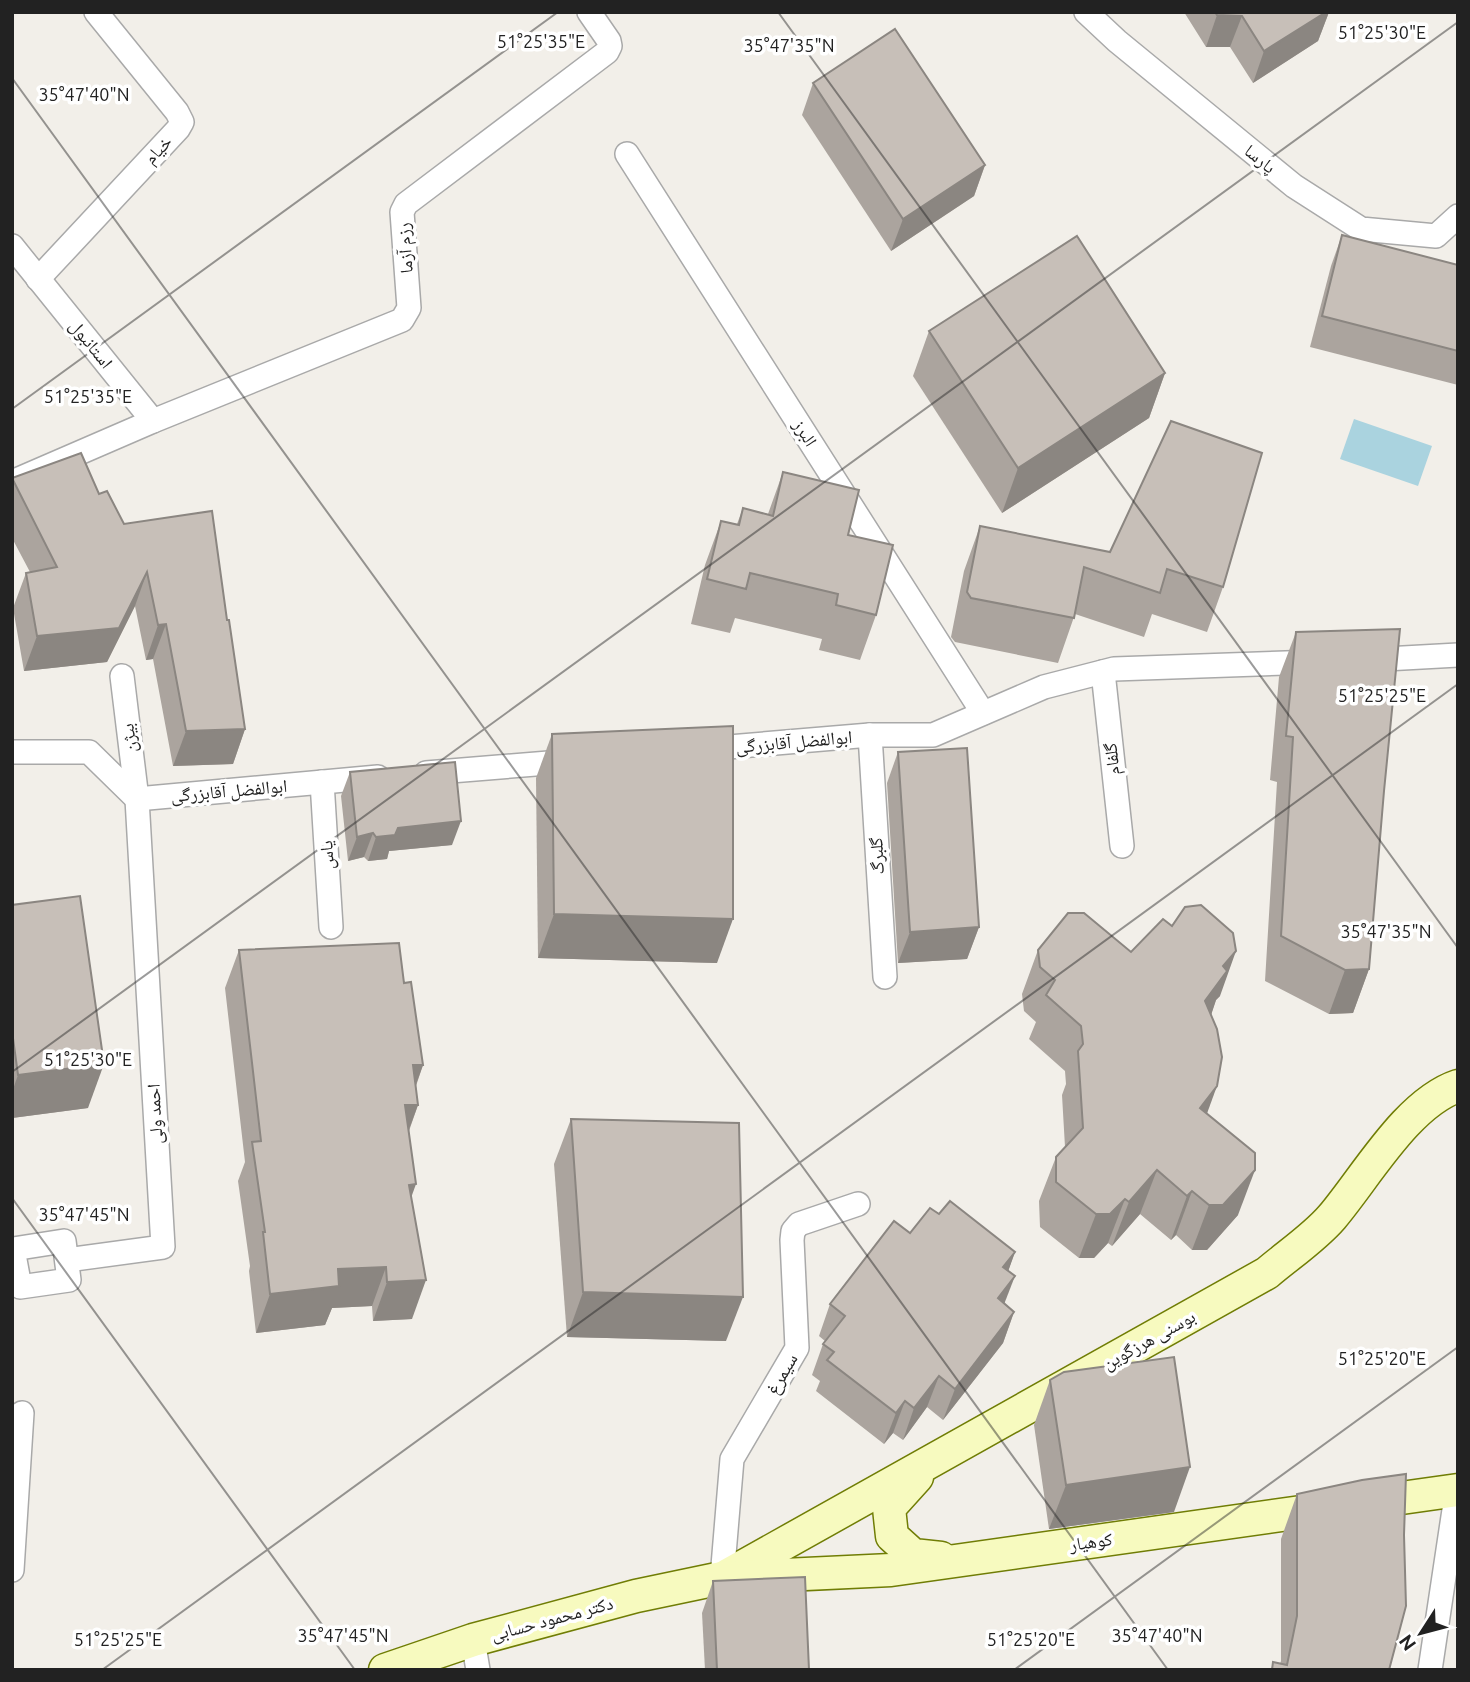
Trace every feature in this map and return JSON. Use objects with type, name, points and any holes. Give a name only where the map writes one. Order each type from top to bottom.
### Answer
[{"type":"street","name":"خیام","points":[[38,279],[178,129],[181,122],[177,112],[96,12]]},
{"type":"street","name":"رزم آزما","points":[[153,421],[402,320],[409,308],[402,212],[406,204],[607,52],[609,41],[589,12]]},
{"type":"street","name":"پارسا","points":[[1086,12],[1117,41],[1294,186],[1361,229],[1436,236],[1458,216]]},
{"type":"street","name":"البرز","points":[[627,154],[983,713]]},
{"type":"street","name":"استانبول","points":[[12,246],[153,421]]},
{"type":"street","points":[[12,482],[153,421]]},
{"type":"street","name":"ابوالفضل آقابزرگی","points":[[678,752],[870,735],[933,735],[1044,687],[1114,669],[1458,655]]},
{"type":"street","name":"گلفام","points":[[1103,672],[1122,846]]},
{"type":"street","name":"بیژن","points":[[122,676],[136,799]]},
{"type":"street","name":"گلبرگ","points":[[870,735],[885,977]]},
{"type":"street","points":[[12,752],[89,752],[136,799]]},
{"type":"street","name":"ابوالفضل آقابزرگی","points":[[136,799],[596,759]]},
{"type":"street","name":"یاس","points":[[322,782],[331,928]]},
{"type":"street","name":"احمد ولی","points":[[67,1260],[163,1247],[136,799]]},
{"type":"street","name":"بوسنی هرزگوین","points":[[722,1578],[1267,1273],[1330,1219],[1415,1114],[1458,1086]]},
{"type":"street","name":"سیمرغ","points":[[722,1578],[732,1459],[797,1348],[793,1231],[799,1223],[858,1204]]},
{"type":"street","points":[[12,1570],[22,1413]]},
{"type":"street","points":[[929,1463],[889,1508],[892,1536],[913,1555],[960,1560]]},
{"type":"street","points":[[1430,1670],[1457,1490]]},
{"type":"street","name":"کوهیار","points":[[722,1578],[891,1570],[1457,1490]]},
{"type":"street","name":"دکتر محمود حسابی","points":[[385,1670],[475,1655],[636,1597],[722,1578]]},
{"type":"water","points":[[1354,419],[1432,446],[1418,486],[1340,459]]},
{"type":"building","points":[[1215,12],[1326,12],[1264,51],[1242,16],[1217,15]]},
{"type":"building","points":[[895,29],[985,165],[903,219],[813,83]]},
{"type":"building","points":[[1342,235],[1458,265],[1458,351],[1322,316]]},
{"type":"building","points":[[1077,236],[1165,373],[1018,468],[929,331]]},
{"type":"building","points":[[1171,421],[1262,453],[1223,587],[1167,569],[1160,593],[1084,567],[1074,618],[971,598],[967,592],[980,526],[1110,552]]},
{"type":"building","points":[[81,453],[99,494],[107,491],[124,524],[212,511],[245,729],[186,731],[166,624],[158,625],[147,572],[119,628],[37,636],[26,573],[57,567],[12,478]]},
{"type":"building","points":[[783,472],[859,490],[848,535],[893,545],[876,615],[836,605],[838,594],[750,573],[746,589],[707,579],[721,521],[739,525],[743,508],[773,516]]},
{"type":"building","points":[[1400,629],[1369,969],[1345,970],[1281,936],[1293,737],[1286,736],[1296,632]]},
{"type":"building","points":[[733,726],[733,919],[554,914],[552,734]]},
{"type":"building","points":[[967,748],[979,927],[910,932],[898,752]]},
{"type":"building","points":[[455,762],[461,821],[398,828],[395,835],[376,837],[373,833],[357,837],[350,772]]},
{"type":"building","points":[[80,896],[104,1064],[18,1075],[12,1031],[12,905]]},
{"type":"building","points":[[1201,905],[1233,933],[1236,951],[1223,966],[1227,971],[1205,1001],[1217,1029],[1222,1057],[1217,1086],[1200,1108],[1255,1153],[1255,1170],[1223,1205],[1209,1205],[1192,1191],[1187,1196],[1157,1170],[1129,1202],[1125,1199],[1110,1214],[1096,1214],[1056,1182],[1056,1157],[1083,1128],[1078,1051],[1083,1044],[1081,1026],[1046,995],[1055,980],[1040,967],[1038,950],[1068,913],[1084,913],[1131,952],[1163,919],[1172,926],[1185,907]]},
{"type":"building","points":[[399,943],[404,983],[411,982],[423,1065],[413,1065],[418,1105],[405,1105],[416,1184],[409,1185],[426,1280],[387,1282],[386,1267],[338,1269],[339,1286],[270,1294],[265,1232],[252,1142],[261,1141],[239,950]]},
{"type":"building","points":[[571,1119],[739,1123],[743,1297],[583,1292]]},
{"type":"building","points":[[950,1201],[1015,1252],[1003,1267],[1015,1276],[998,1298],[1014,1312],[955,1389],[939,1376],[914,1408],[905,1401],[896,1413],[827,1360],[834,1352],[823,1344],[845,1316],[830,1304],[894,1221],[910,1233],[930,1208],[939,1214]]},
{"type":"building","points":[[1174,1357],[1190,1467],[1066,1485],[1050,1380],[1064,1372]]},
{"type":"building","points":[[1406,1474],[1406,1606],[1389,1670],[1272,1670],[1273,1662],[1287,1665],[1297,1616],[1297,1494]]},
{"type":"building","points":[[805,1577],[809,1670],[717,1670],[713,1581]]}]
